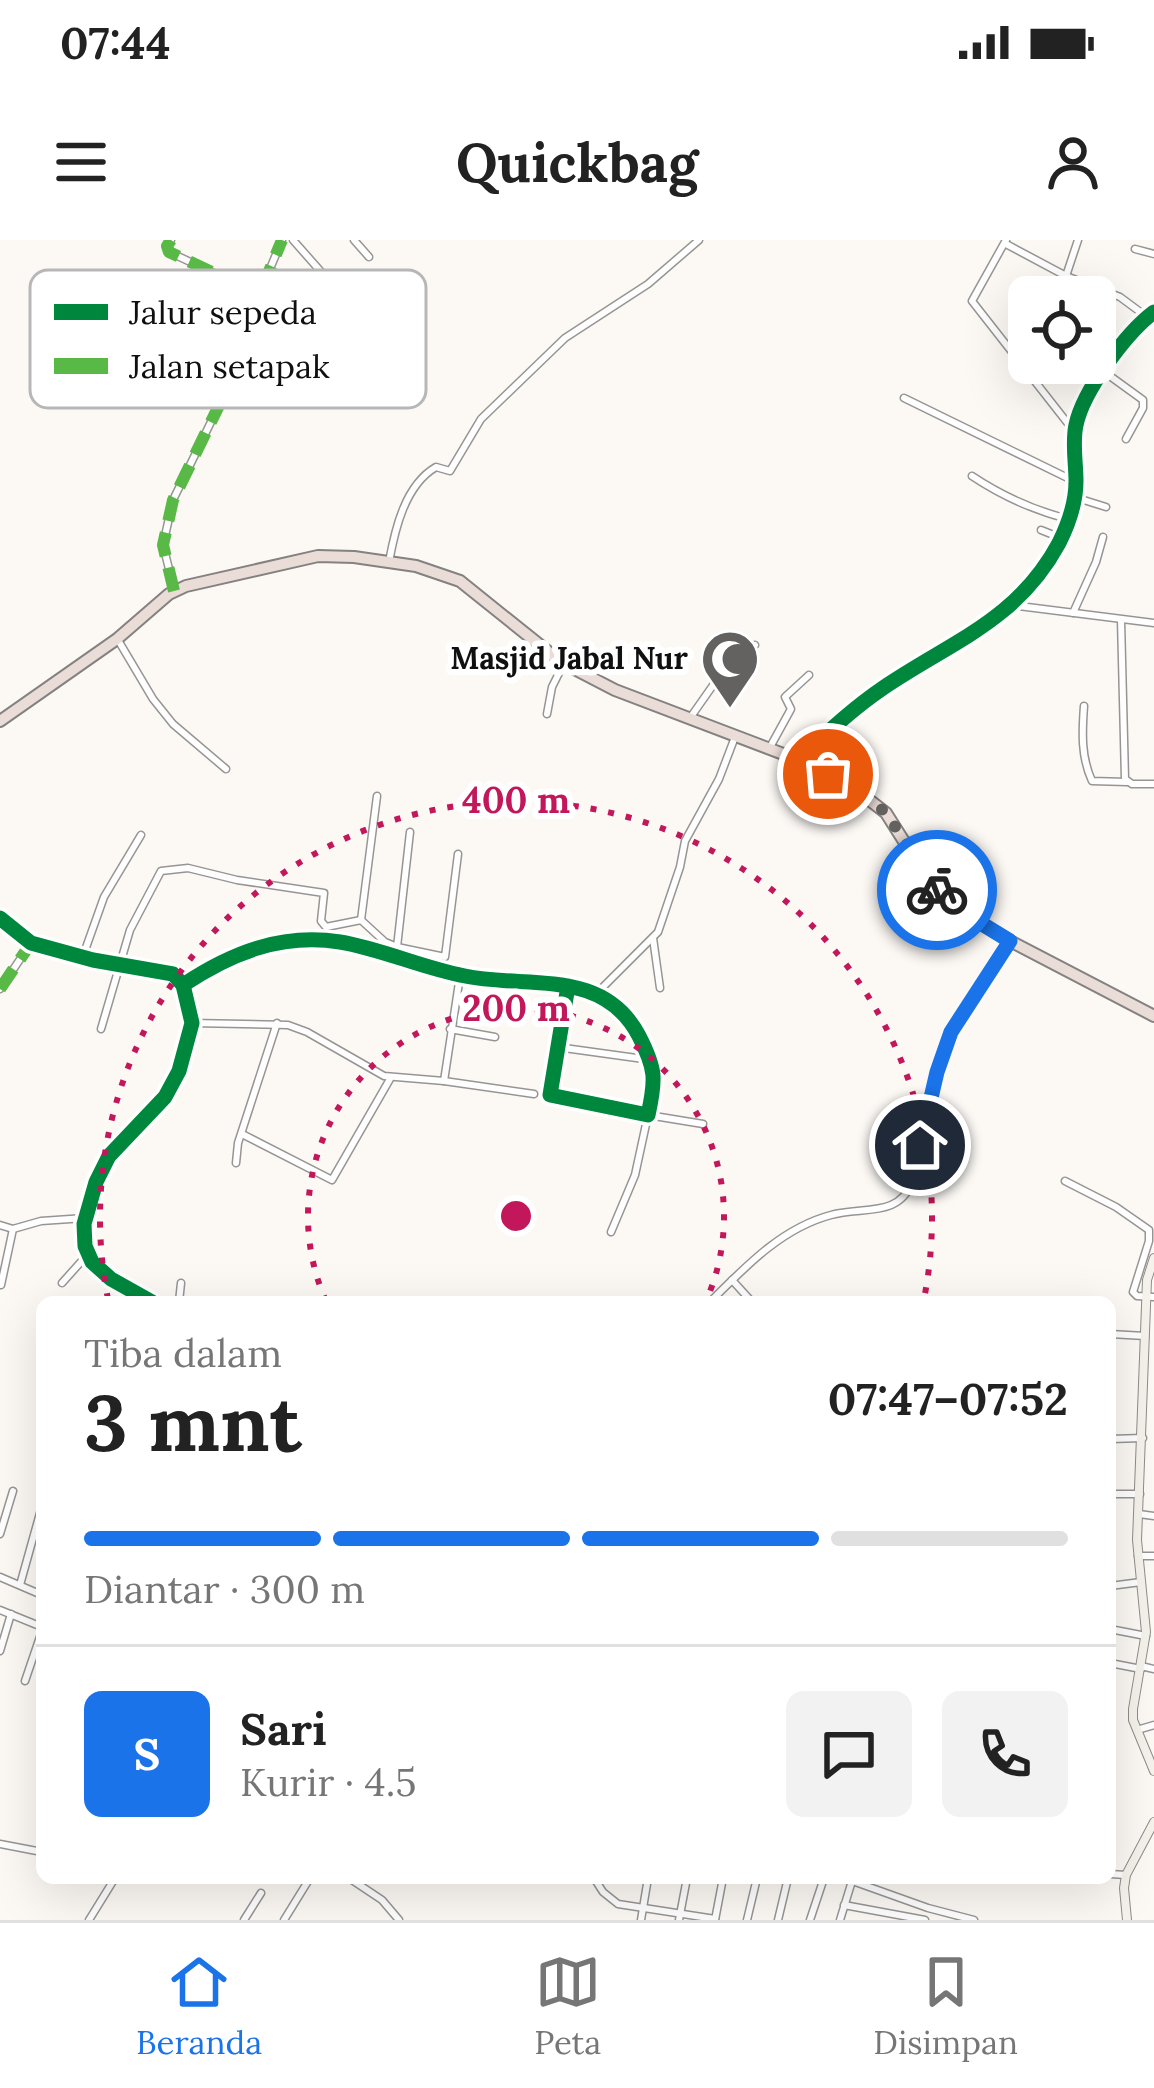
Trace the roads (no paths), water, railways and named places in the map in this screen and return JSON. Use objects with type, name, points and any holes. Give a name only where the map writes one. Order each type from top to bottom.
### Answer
[{"type":"highway","points":[[0,721],[117,639],[174,591],[302,558],[332,555],[416,566],[460,580],[564,663],[615,690],[828,774],[878,805],[945,899],[1010,941],[1154,1016]]},
{"type":"street","points":[[171,240],[169,252],[207,270]]},
{"type":"street","points":[[271,270],[282,240]]},
{"type":"street","points":[[293,240],[319,270]]},
{"type":"street","points":[[354,240],[370,257]]},
{"type":"street","points":[[389,562],[402,513],[427,472],[436,467],[450,471],[481,419],[554,347],[648,284],[699,240]]},
{"type":"street","points":[[1075,433],[972,301],[1006,242],[1066,276],[1078,240]]},
{"type":"street","points":[[1135,249],[1154,254]]},
{"type":"street","points":[[1116,295],[1151,315],[1116,353]]},
{"type":"street","points":[[1116,380],[1143,400],[1126,439]]},
{"type":"street","points":[[799,760],[850,711],[978,631],[1040,574],[1068,519],[1076,482],[1075,433],[1096,384]]},
{"type":"street","points":[[904,398],[1076,482]]},
{"type":"street","points":[[174,591],[163,544],[172,500],[217,408]]},
{"type":"street","points":[[972,476],[1028,507],[1068,519]]},
{"type":"street","points":[[1073,497],[1106,507]]},
{"type":"street","points":[[1041,530],[1061,538]]},
{"type":"street","points":[[1073,613],[1103,537]]},
{"type":"street","points":[[1011,605],[1154,623]]},
{"type":"street","points":[[1121,620],[1127,782]]},
{"type":"street","points":[[117,639],[173,724],[226,769]]},
{"type":"street","points":[[690,718],[716,681],[755,644]]},
{"type":"street","points":[[547,714],[564,663]]},
{"type":"street","points":[[769,749],[791,709],[785,697],[809,675]]},
{"type":"street","points":[[1084,706],[1082,742],[1092,781],[1154,784]]},
{"type":"street","points":[[603,987],[661,924],[686,841],[735,736]]},
{"type":"street","points":[[361,920],[376,796]]},
{"type":"street","points":[[397,947],[410,832]]},
{"type":"street","points":[[83,957],[104,897],[141,835]]},
{"type":"street","points":[[361,920],[397,947],[445,957],[458,854]]},
{"type":"street","points":[[101,1029],[131,925],[161,871],[188,868],[325,893],[321,921],[326,927],[361,920]]},
{"type":"street","points":[[0,918],[32,943],[172,974],[183,985],[192,1023],[186,1051],[172,1084],[154,1109],[109,1156],[85,1218],[92,1262],[111,1280],[141,1296]]},
{"type":"street","points":[[653,938],[660,988]]},
{"type":"street","points":[[183,985],[236,954],[285,941],[338,942],[460,976],[568,986],[619,1007],[651,1060],[655,1078],[635,1175],[610,1232]]},
{"type":"street","points":[[716,1296],[773,1243],[803,1225],[839,1213],[887,1208],[906,1195],[943,1050],[965,1007],[1010,941]]},
{"type":"street","points":[[0,989],[32,943]]},
{"type":"street","points":[[444,1081],[460,976]]},
{"type":"street","points":[[568,986],[552,1096],[703,1124]]},
{"type":"street","points":[[192,1023],[277,1023],[307,1032],[391,1077],[534,1094]]},
{"type":"street","points":[[236,1163],[238,1143],[277,1023]]},
{"type":"street","points":[[450,1030],[495,1036]]},
{"type":"street","points":[[556,1047],[651,1060]]},
{"type":"street","points":[[242,1134],[332,1180],[391,1077]]},
{"type":"street","points":[[1065,1181],[1149,1230],[1132,1292],[1150,1298]]},
{"type":"street","points":[[0,1225],[13,1228],[85,1218]]},
{"type":"street","points":[[1,1285],[13,1228]]},
{"type":"street","points":[[62,1282],[88,1254]]},
{"type":"street","points":[[1154,1258],[1145,1336],[1138,1556],[1149,1653],[1132,1709],[1154,1772]]},
{"type":"street","points":[[732,1280],[747,1296]]},
{"type":"street","points":[[179,1296],[181,1283]]},
{"type":"street","points":[[1116,1334],[1145,1336]]},
{"type":"street","points":[[1116,1438],[1154,1429]]},
{"type":"street","points":[[0,1534],[13,1491]]},
{"type":"street","points":[[1116,1494],[1140,1494]]},
{"type":"street","points":[[1139,1514],[1154,1516]]},
{"type":"street","points":[[20,1585],[36,1528]]},
{"type":"street","points":[[1138,1556],[1154,1556]]},
{"type":"street","points":[[0,1577],[36,1592]]},
{"type":"street","points":[[1116,1585],[1141,1582]]},
{"type":"street","points":[[0,1610],[36,1626]]},
{"type":"street","points":[[0,1651],[11,1614]]},
{"type":"street","points":[[1116,1630],[1146,1636]]},
{"type":"street","points":[[25,1681],[36,1647]]},
{"type":"street","points":[[1116,1664],[1154,1669]]},
{"type":"street","points":[[1137,1730],[1154,1725]]},
{"type":"street","points":[[1127,1920],[1126,1875],[1154,1822]]},
{"type":"street","points":[[0,1844],[36,1851]]},
{"type":"street","points":[[1142,1846],[1154,1849]]},
{"type":"street","points":[[1116,1874],[1126,1875]]},
{"type":"street","points":[[89,1920],[111,1884]]},
{"type":"street","points":[[284,1920],[306,1884]]},
{"type":"street","points":[[358,1884],[382,1900],[399,1920]]},
{"type":"street","points":[[598,1884],[619,1904],[715,1919],[722,1884]]},
{"type":"street","points":[[641,1920],[647,1884]]},
{"type":"street","points":[[680,1916],[686,1884]]},
{"type":"street","points":[[747,1920],[756,1884]]},
{"type":"street","points":[[778,1920],[787,1884]]},
{"type":"street","points":[[810,1920],[822,1884]]},
{"type":"street","points":[[841,1920],[847,1884]]},
{"type":"street","points":[[862,1884],[974,1920]]},
{"type":"street","points":[[244,1920],[261,1893]]},
{"type":"street","points":[[844,1905],[925,1920],[928,1908]]},
{"type":"place","name":"Masjid Jabal Nur","points":[[730,710]]}]
